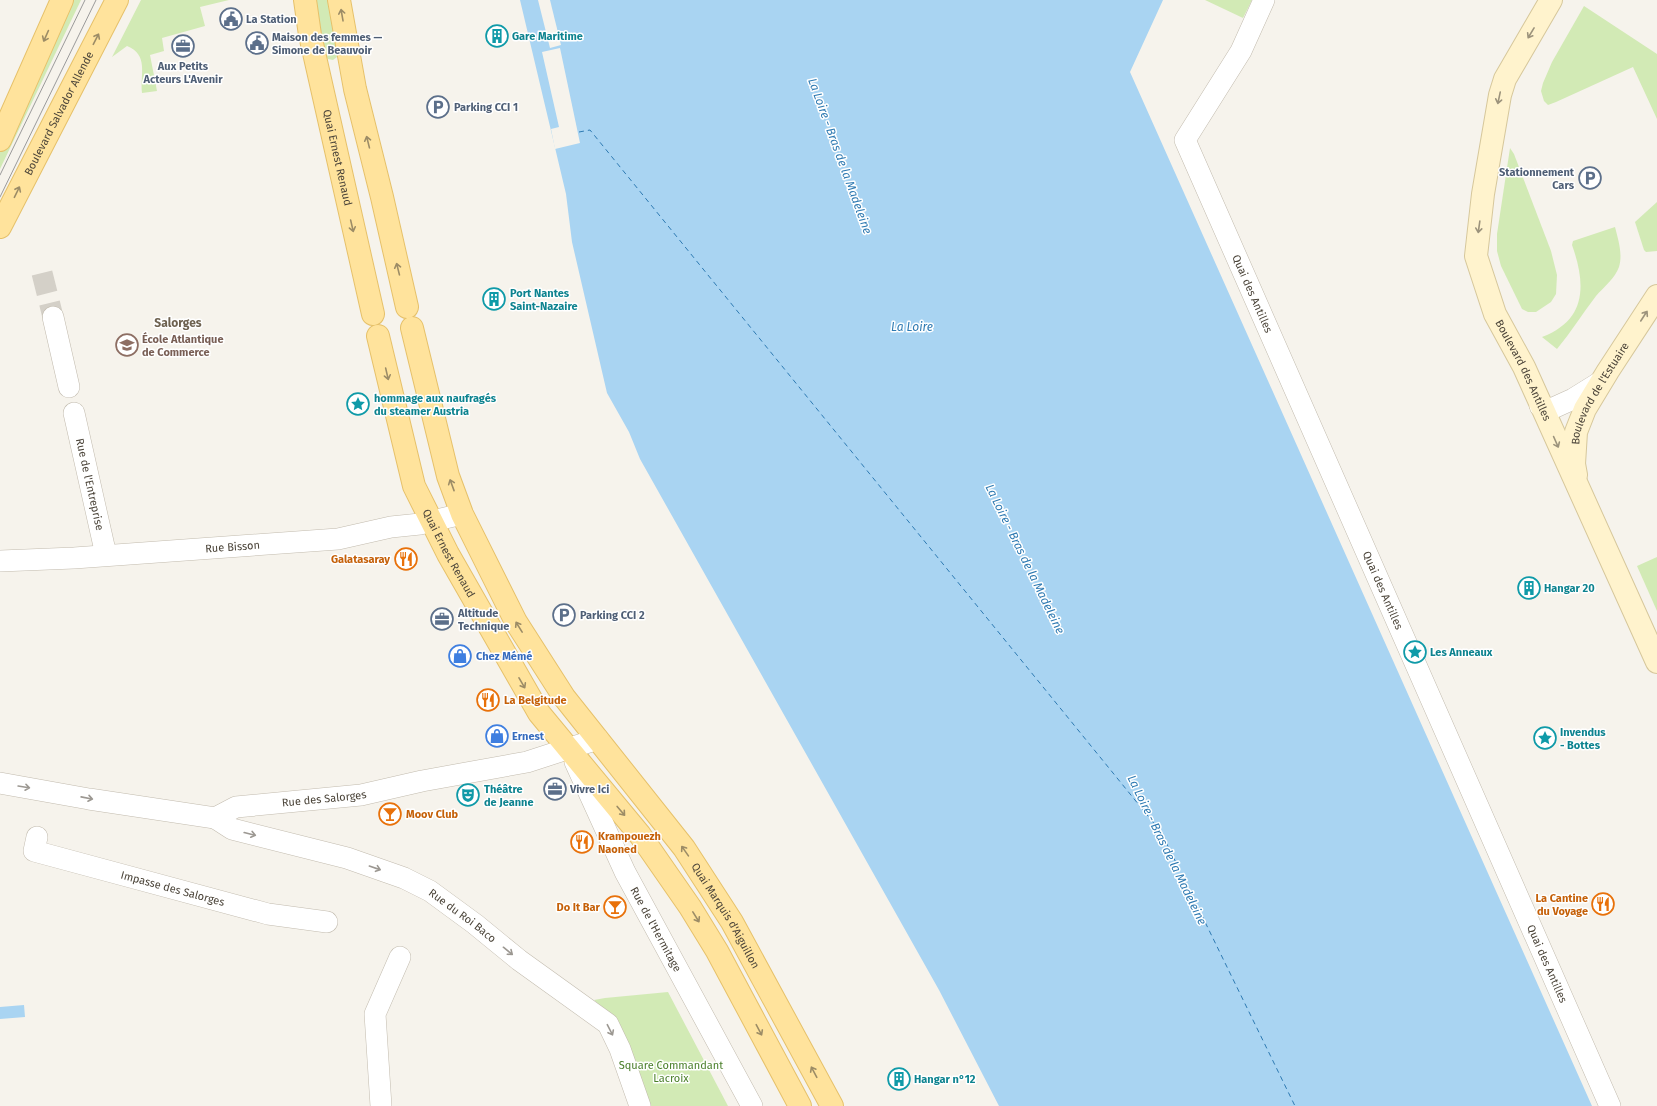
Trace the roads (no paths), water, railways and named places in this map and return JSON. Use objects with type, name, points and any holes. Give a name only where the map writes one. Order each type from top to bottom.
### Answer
[{"type":"main road","points":[[0,140],[62,0]]},
{"type":"main road","name":"Boulevard Salvador Allende","points":[[0,227],[117,0]]},
{"type":"main road","name":"Quai Ernest Renaud","points":[[305,0],[310,35],[373,314]]},
{"type":"main road","points":[[339,0],[355,89],[382,197],[407,307]]},
{"type":"main road","name":"Boulevard des Antilles","points":[[1548,1],[1505,79],[1500,94],[1483,194],[1476,256],[1496,314],[1524,368],[1657,662]]},
{"type":"main road","name":"Boulevard de l'Estuaire","points":[[1583,500],[1574,464],[1576,432],[1585,408],[1657,296]]},
{"type":"main road","points":[[412,328],[448,476],[462,514],[516,622],[564,697],[598,739]]},
{"type":"main road","name":"Quai Ernest Renaud","points":[[378,336],[414,486],[448,554],[539,713],[569,749]]},
{"type":"main road","name":"Quai Marquis d'Aiguillon","points":[[598,739],[684,848],[732,922],[832,1106]]},
{"type":"main road","points":[[569,749],[640,835],[690,906],[717,951],[800,1106]]},
{"type":"street","name":"Quai des Antilles","points":[[1264,0],[1241,51],[1185,140],[1610,1106]]},
{"type":"street","points":[[53,317],[69,387]]},
{"type":"street","points":[[1540,406],[1551,409],[1573,399],[1602,381]]},
{"type":"street","name":"Rue de l'Entreprise","points":[[74,413],[106,555]]},
{"type":"street","name":"Rue Bisson","points":[[0,561],[338,539],[391,527],[432,522],[462,514]]},
{"type":"street","name":"Rue des Salorges","points":[[215,818],[236,807],[361,795],[422,781],[528,762],[598,739]]},
{"type":"street","name":"Rue de l'Hermitage","points":[[569,749],[625,872],[752,1106]]},
{"type":"street","points":[[0,783],[47,796],[89,799],[215,818]]},
{"type":"street","name":"Rue du Roi Baco","points":[[215,818],[232,829],[347,858],[404,878],[430,891],[475,924],[519,960],[608,1024],[620,1049],[640,1106]]},
{"type":"street","name":"Impasse des Salorges","points":[[37,837],[34,851],[268,914],[327,922]]},
{"type":"street","points":[[381,1106],[375,1014],[400,957]]},
{"type":"water","name":"La Loire","points":[[520,0],[1163,0],[1130,72],[1592,1106],[999,1106],[939,990],[640,459],[629,432],[607,393],[572,242],[566,194]]},
{"type":"water","points":[[24,1005],[25,1017],[0,1019],[0,1007]]},
{"type":"tunnel","points":[[42,273],[53,317]]},
{"type":"tram line","points":[[0,175],[85,0]]},
{"type":"tram line","points":[[0,197],[96,0]]},
{"type":"place","name":"La Station","points":[[231,19]]},
{"type":"place","name":"Gare Maritime","points":[[497,36]]},
{"type":"place","name":"Maison des femmes — Simone de Beauvoir","points":[[257,43]]},
{"type":"place","name":"Aux Petits Acteurs L'Avenir","points":[[183,46]]},
{"type":"place","name":"Parking CCI 1","points":[[438,107]]},
{"type":"place","name":"Stationnement Cars","points":[[1590,178]]},
{"type":"place","name":"Port Nantes Saint-Nazaire","points":[[494,299]]},
{"type":"place","name":"École Atlantique de Commerce","points":[[127,345]]},
{"type":"place","name":"hommage aux naufragés du steamer Austria","points":[[358,404]]},
{"type":"place","name":"Galatasaray","points":[[406,559]]},
{"type":"place","name":"Hangar 20","points":[[1529,588]]},
{"type":"place","name":"Parking CCI 2","points":[[564,615]]},
{"type":"place","name":"Altitude Technique","points":[[442,619]]},
{"type":"place","name":"Les Anneaux","points":[[1415,652]]},
{"type":"place","name":"Chez Mémé","points":[[460,656]]},
{"type":"place","name":"La Belgitude","points":[[488,700]]},
{"type":"place","name":"Ernest","points":[[497,736]]},
{"type":"place","name":"Invendus - Bottes","points":[[1545,738]]},
{"type":"place","name":"Vivre Ici","points":[[555,789]]},
{"type":"place","name":"Théâtre de Jeanne","points":[[468,795]]},
{"type":"place","name":"Moov Club","points":[[390,814]]},
{"type":"place","name":"Krampouezh Naoned","points":[[582,842]]},
{"type":"place","name":"La Cantine du Voyage","points":[[1603,904]]},
{"type":"place","name":"Do It Bar","points":[[615,907]]},
{"type":"place","name":"Hangar n°12","points":[[899,1079]]},
{"type":"district","name":"Salorges","points":[[178,323]]},
{"type":"water label","name":"La Loire - Bras de la Madeleine","points":[[840,156]]},
{"type":"water label","name":"La Loire - Bras de la Madeleine","points":[[1025,559]]},
{"type":"water label","name":"La Loire - Bras de la Madeleine","points":[[1167,850]]},
{"type":"park label","name":"Square Commandant Lacroix","points":[[671,1071]]}]
